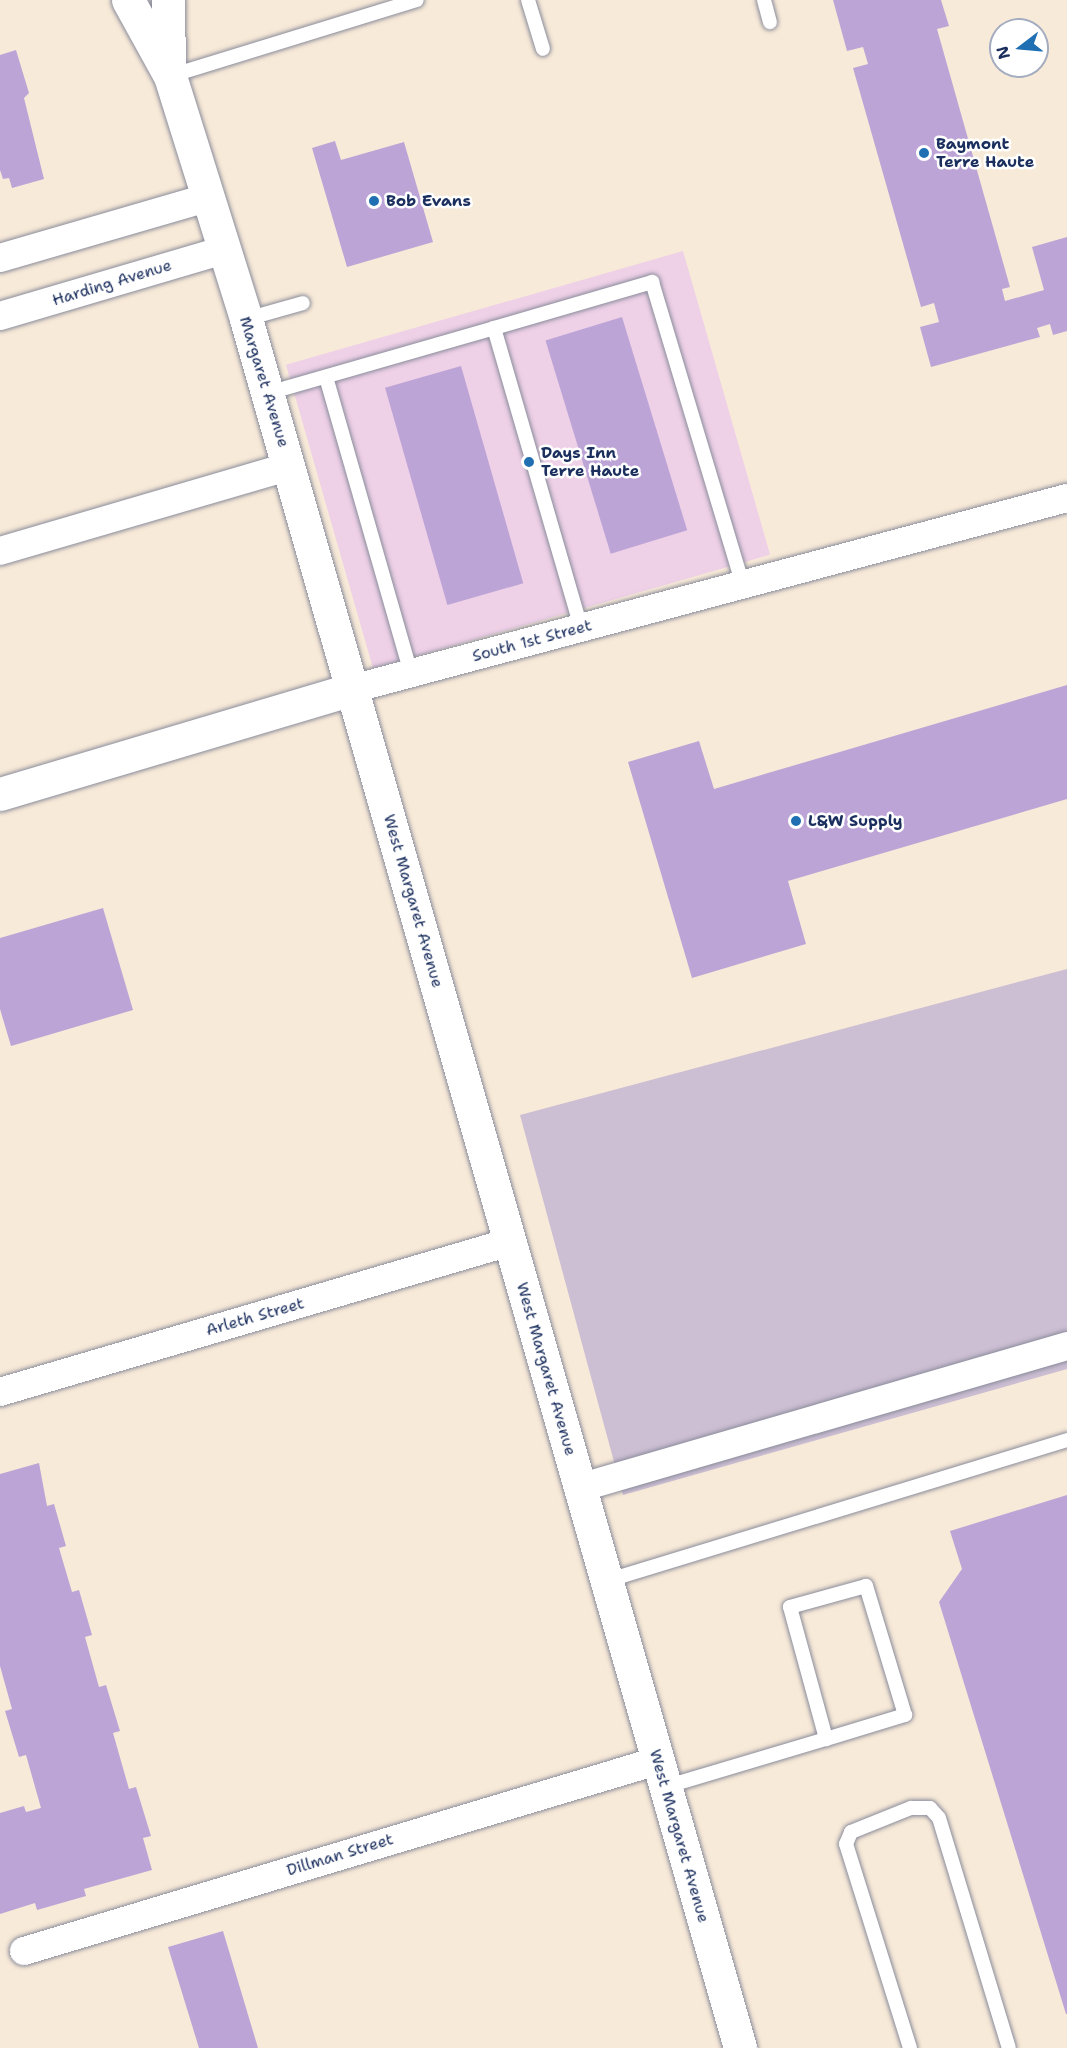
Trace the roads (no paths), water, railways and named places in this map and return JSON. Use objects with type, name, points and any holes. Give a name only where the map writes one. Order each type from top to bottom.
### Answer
[{"type":"street","name":"Margaret Avenue","points":[[128,0],[170,76],[290,466],[352,689]]},
{"type":"street","name":"Margaret Avenue","points":[[168,0],[170,76]]},
{"type":"street","points":[[0,258],[206,198]]},
{"type":"street","name":"Harding Avenue","points":[[0,316],[224,250]]},
{"type":"street","points":[[0,551],[290,466]]},
{"type":"street","name":"South 1st Street","points":[[0,794],[352,689],[1067,498]]},
{"type":"street","name":"West Margaret Avenue","points":[[352,689],[740,2048]]},
{"type":"street","name":"Arleth Street","points":[[0,1392],[510,1242]]},
{"type":"street","points":[[579,1488],[1067,1346]]},
{"type":"street","name":"Dillman Street","points":[[24,1951],[662,1774]]},
{"type":"lane","points":[[170,76],[417,0]]},
{"type":"lane","points":[[528,0],[543,49]]},
{"type":"lane","points":[[764,0],[770,22]]},
{"type":"lane","points":[[268,393],[652,282],[743,585]]},
{"type":"lane","points":[[246,319],[303,303]]},
{"type":"lane","points":[[494,328],[581,628]]},
{"type":"lane","points":[[326,377],[411,673]]},
{"type":"lane","points":[[606,1581],[1067,1440]]},
{"type":"lane","points":[[662,1774],[826,1739],[905,1715],[866,1586],[790,1607],[826,1739]]},
{"type":"lane","points":[[910,2048],[846,1844],[851,1832],[911,1808],[930,1808],[939,1818],[1009,2048]]},
{"type":"place","name":"Baymont Terre Haute","points":[[924,153]]},
{"type":"place","name":"Bob Evans","points":[[374,201]]},
{"type":"place","name":"Days Inn Terre Haute","points":[[529,462]]},
{"type":"place","name":"L&W Supply","points":[[796,821]]}]
